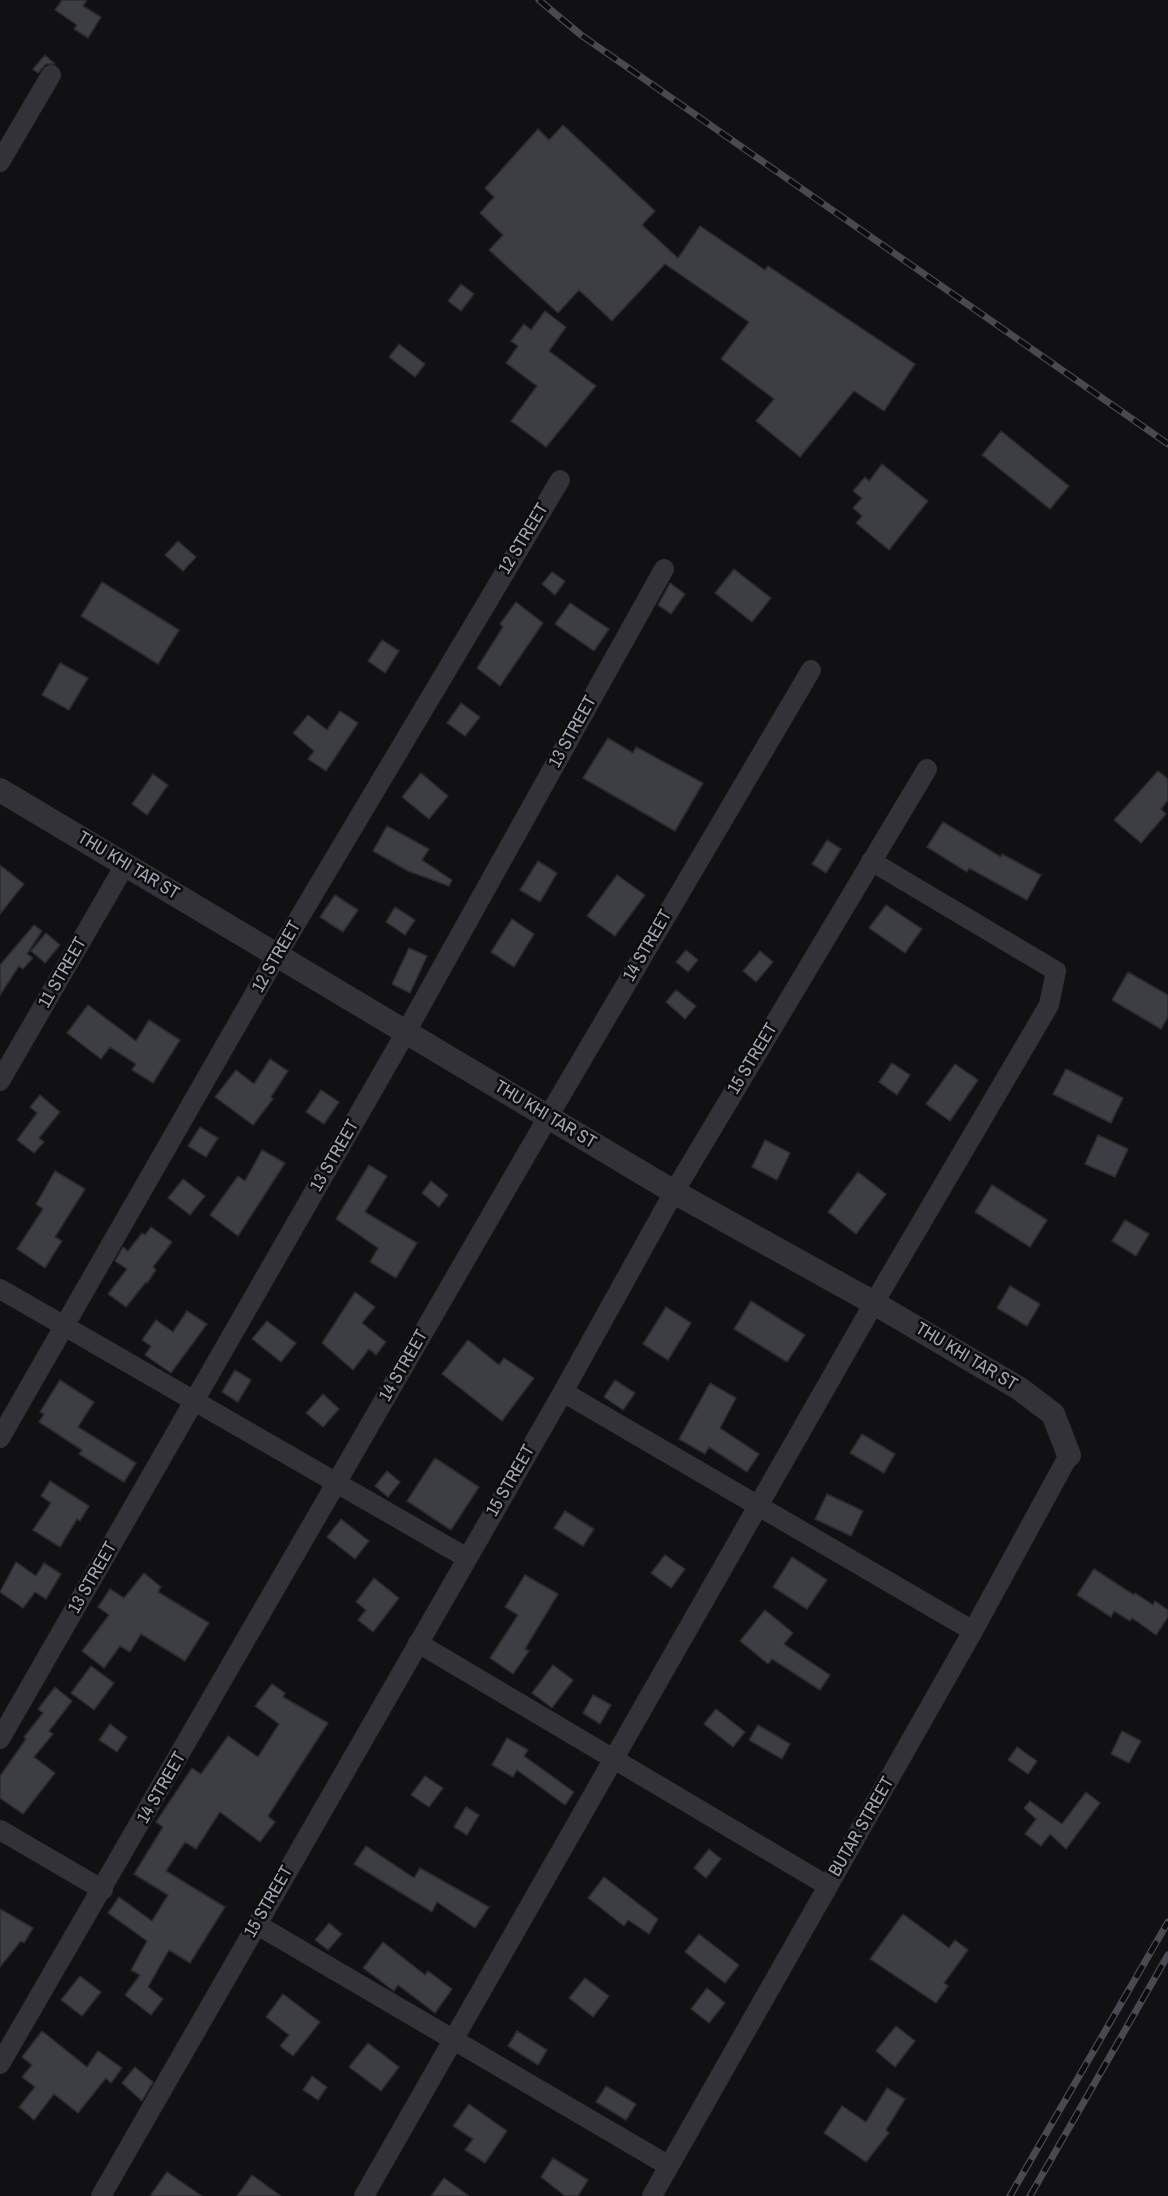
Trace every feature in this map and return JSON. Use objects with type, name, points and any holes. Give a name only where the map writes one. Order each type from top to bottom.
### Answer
[{"type":"street","points":[[0,162],[51,75]]},
{"type":"street","name":"12 STREET","points":[[0,1438],[277,955],[560,480]]},
{"type":"street","name":"13 STREET","points":[[0,1739],[406,1032],[664,569]]},
{"type":"street","name":"14 STREET","points":[[0,2064],[103,1890],[548,1117],[811,670]]},
{"type":"street","name":"15 STREET","points":[[101,2196],[563,1392],[674,1192],[927,769]]},
{"type":"street","name":"THU KHI TAR ST","points":[[0,790],[674,1192],[874,1303],[1020,1389],[1053,1414],[1069,1455]]},
{"type":"street","points":[[364,2196],[874,1303],[1049,1005],[1056,971],[871,861]]},
{"type":"street","name":"11 STREET","points":[[0,1081],[125,865]]},
{"type":"street","points":[[0,1289],[467,1558]]},
{"type":"street","points":[[563,1392],[973,1631]]},
{"type":"street","name":"BUTAR STREET","points":[[652,2196],[973,1631],[1069,1455]]},
{"type":"street","points":[[418,1643],[828,1886]]},
{"type":"street","points":[[0,1830],[103,1890]]},
{"type":"street","points":[[256,1924],[669,2166]]},
{"type":"building","points":[[62,0],[87,0],[83,6],[101,17],[88,38],[74,29],[77,25],[55,10]]},
{"type":"building","points":[[45,55],[55,64],[46,64],[38,73],[33,69]]},
{"type":"building","points":[[563,125],[655,211],[642,225],[678,258],[700,226],[765,270],[768,266],[915,364],[884,411],[854,391],[800,457],[756,421],[774,399],[721,359],[749,322],[665,264],[612,321],[579,290],[558,313],[489,250],[503,235],[480,213],[494,197],[485,188],[538,129],[549,140]]},
{"type":"building","points":[[461,284],[474,294],[461,311],[448,301]]},
{"type":"building","points":[[545,311],[566,327],[549,351],[596,386],[546,447],[511,421],[537,386],[506,363],[518,346],[511,341],[524,324],[531,330]]},
{"type":"building","points":[[399,344],[425,364],[415,377],[389,357]]},
{"type":"building","points":[[1001,431],[1069,486],[1050,509],[982,455]]},
{"type":"building","points":[[882,464],[928,501],[889,550],[856,523],[862,516],[853,508],[862,498],[853,491],[865,477],[869,481]]},
{"type":"building","points":[[178,541],[196,557],[183,571],[165,555]]},
{"type":"building","points":[[734,569],[771,598],[752,622],[715,593]]},
{"type":"building","points":[[552,572],[565,581],[555,595],[542,584]]},
{"type":"building","points":[[102,582],[179,630],[158,664],[81,616]]},
{"type":"building","points":[[670,583],[685,594],[671,614],[658,605]]},
{"type":"building","points":[[516,602],[543,623],[500,686],[477,668],[503,627],[500,624]]},
{"type":"building","points":[[570,603],[609,629],[594,651],[555,624]]},
{"type":"building","points":[[382,640],[399,651],[385,673],[368,661]]},
{"type":"building","points":[[60,663],[88,678],[69,710],[42,695]]},
{"type":"building","points":[[461,703],[480,717],[465,736],[447,723]]},
{"type":"building","points":[[340,711],[358,723],[326,771],[308,759],[314,751],[293,733],[308,715],[327,730]]},
{"type":"building","points":[[608,738],[633,753],[636,747],[703,783],[675,831],[583,778]]},
{"type":"building","points":[[1158,771],[1168,779],[1168,800],[1161,809],[1166,814],[1141,843],[1114,820]]},
{"type":"building","points":[[421,773],[448,796],[429,819],[402,797]]},
{"type":"building","points":[[153,774],[168,785],[147,815],[132,804]]},
{"type":"building","points":[[943,822],[1001,857],[1002,854],[1041,875],[1027,900],[969,868],[967,872],[927,847]]},
{"type":"building","points":[[387,826],[429,849],[422,860],[452,880],[449,886],[408,871],[373,851]]},
{"type":"building","points":[[827,840],[841,849],[826,873],[812,864]]},
{"type":"building","points":[[538,861],[557,873],[540,902],[520,890]]},
{"type":"building","points":[[0,865],[24,884],[0,914]]},
{"type":"building","points":[[617,875],[645,895],[615,936],[587,916]]},
{"type":"building","points":[[335,895],[358,910],[343,932],[320,917]]},
{"type":"building","points":[[886,905],[922,929],[905,953],[869,928]]},
{"type":"building","points":[[395,907],[415,920],[405,935],[386,922]]},
{"type":"building","points":[[512,919],[534,934],[514,967],[491,952]]},
{"type":"building","points":[[34,925],[42,931],[27,954],[33,958],[23,969],[19,966],[0,995],[0,965]]},
{"type":"building","points":[[46,933],[60,945],[45,963],[31,951]]},
{"type":"building","points":[[409,948],[427,956],[410,993],[392,984]]},
{"type":"building","points":[[686,950],[698,960],[688,972],[676,962]]},
{"type":"building","points":[[760,951],[773,962],[756,982],[743,971]]},
{"type":"building","points":[[1128,972],[1168,995],[1168,1017],[1161,1029],[1112,1000]]},
{"type":"building","points":[[676,990],[696,1006],[685,1019],[666,1002]]},
{"type":"building","points":[[88,1005],[136,1041],[149,1020],[180,1040],[153,1083],[132,1070],[136,1064],[110,1047],[101,1059],[67,1033]]},
{"type":"building","points":[[270,1059],[288,1071],[271,1097],[273,1099],[253,1125],[215,1097],[236,1070],[254,1084]]},
{"type":"building","points":[[892,1063],[910,1075],[897,1095],[879,1082]]},
{"type":"building","points":[[955,1064],[978,1080],[950,1121],[926,1104]]},
{"type":"building","points":[[1066,1069],[1123,1098],[1111,1123],[1053,1094]]},
{"type":"building","points":[[321,1090],[339,1102],[324,1124],[306,1112]]},
{"type":"building","points":[[40,1095],[60,1112],[39,1138],[44,1142],[34,1153],[17,1140],[37,1113],[30,1107]]},
{"type":"building","points":[[200,1127],[218,1138],[206,1157],[188,1146]]},
{"type":"building","points":[[1098,1135],[1128,1149],[1115,1177],[1085,1164]]},
{"type":"building","points":[[765,1140],[790,1153],[777,1180],[752,1167]]},
{"type":"building","points":[[262,1150],[285,1163],[238,1236],[210,1215],[238,1176],[245,1181]]},
{"type":"building","points":[[369,1165],[387,1176],[365,1212],[417,1243],[396,1278],[370,1262],[378,1248],[336,1219]]},
{"type":"building","points":[[55,1171],[85,1189],[55,1237],[62,1241],[45,1268],[17,1249],[43,1209],[36,1204]]},
{"type":"building","points":[[858,1172],[886,1194],[856,1234],[828,1212]]},
{"type":"building","points":[[183,1179],[205,1196],[190,1215],[168,1198]]},
{"type":"building","points":[[431,1181],[448,1195],[439,1207],[422,1193]]},
{"type":"building","points":[[992,1185],[1047,1220],[1030,1247],[975,1212]]},
{"type":"building","points":[[1125,1220],[1149,1234],[1136,1256],[1112,1241]]},
{"type":"building","points":[[151,1227],[172,1242],[153,1267],[156,1270],[147,1283],[126,1307],[108,1294],[127,1269],[115,1261],[123,1247],[128,1251],[142,1233],[145,1235]]},
{"type":"building","points":[[1010,1286],[1040,1304],[1027,1326],[997,1308]]},
{"type":"building","points":[[355,1292],[375,1307],[362,1323],[386,1342],[376,1355],[369,1349],[353,1370],[322,1343]]},
{"type":"building","points":[[751,1301],[805,1335],[787,1362],[734,1329]]},
{"type":"building","points":[[666,1307],[691,1323],[668,1360],[643,1344]]},
{"type":"building","points":[[187,1311],[207,1324],[171,1373],[145,1355],[151,1346],[142,1340],[156,1320],[173,1332]]},
{"type":"building","points":[[267,1321],[296,1343],[281,1362],[252,1339]]},
{"type":"building","points":[[468,1340],[499,1365],[504,1358],[534,1378],[502,1421],[442,1374]]},
{"type":"building","points":[[235,1370],[251,1380],[238,1402],[222,1392]]},
{"type":"building","points":[[60,1380],[94,1402],[78,1427],[136,1463],[124,1482],[79,1454],[82,1450],[39,1422],[44,1414],[40,1412]]},
{"type":"building","points":[[615,1380],[635,1393],[623,1410],[604,1397]]},
{"type":"building","points":[[710,1383],[736,1398],[720,1428],[759,1454],[747,1472],[709,1447],[705,1454],[679,1439]]},
{"type":"building","points":[[323,1394],[339,1409],[323,1427],[306,1413]]},
{"type":"building","points":[[862,1434],[895,1454],[884,1473],[850,1453]]},
{"type":"building","points":[[435,1458],[479,1487],[451,1530],[407,1501]]},
{"type":"building","points":[[387,1471],[400,1482],[388,1497],[375,1486]]},
{"type":"building","points":[[50,1481],[89,1506],[80,1521],[77,1519],[60,1547],[33,1530],[51,1503],[41,1496]]},
{"type":"building","points":[[827,1494],[863,1511],[851,1536],[815,1519]]},
{"type":"building","points":[[565,1511],[594,1529],[583,1546],[554,1528]]},
{"type":"building","points":[[341,1519],[369,1541],[355,1559],[327,1537]]},
{"type":"building","points":[[665,1555],[685,1569],[671,1588],[651,1573]]},
{"type":"building","points":[[792,1557],[827,1580],[807,1609],[773,1587]]},
{"type":"building","points":[[16,1562],[36,1576],[44,1563],[61,1574],[46,1599],[35,1592],[23,1608],[0,1592]]},
{"type":"building","points":[[1094,1569],[1134,1595],[1135,1593],[1153,1605],[1155,1601],[1168,1610],[1168,1617],[1156,1635],[1132,1618],[1130,1621],[1114,1611],[1111,1617],[1077,1595]]},
{"type":"building","points":[[144,1573],[161,1587],[158,1592],[209,1623],[185,1661],[141,1634],[130,1652],[120,1646],[104,1668],[82,1651],[109,1615],[98,1607],[110,1589],[124,1598]]},
{"type":"building","points":[[525,1575],[558,1594],[525,1649],[529,1651],[513,1674],[490,1658],[518,1615],[505,1607]]},
{"type":"building","points":[[374,1578],[399,1598],[373,1632],[358,1620],[366,1610],[356,1602]]},
{"type":"building","points":[[765,1610],[793,1633],[784,1644],[830,1675],[820,1690],[772,1659],[768,1664],[740,1641]]},
{"type":"building","points":[[553,1665],[573,1680],[552,1708],[532,1693]]},
{"type":"building","points":[[91,1666],[114,1683],[94,1710],[71,1693]]},
{"type":"building","points":[[272,1684],[285,1693],[283,1697],[328,1723],[268,1816],[275,1822],[260,1842],[220,1812],[196,1849],[185,1842],[166,1871],[225,1907],[190,1963],[169,1950],[148,1987],[163,1999],[151,2015],[125,1995],[140,1975],[131,1970],[147,1941],[108,1913],[119,1897],[152,1921],[168,1895],[134,1874],[163,1827],[156,1822],[192,1768],[201,1774],[228,1736],[258,1757],[279,1724],[255,1706]]},
{"type":"building","points":[[55,1687],[72,1701],[49,1731],[53,1734],[34,1757],[55,1773],[23,1814],[0,1798],[0,1776],[26,1739],[24,1737],[43,1713],[38,1709]]},
{"type":"building","points":[[593,1695],[611,1705],[600,1724],[583,1713]]},
{"type":"building","points":[[716,1709],[745,1732],[733,1747],[704,1724]]},
{"type":"building","points":[[110,1724],[127,1737],[117,1752],[99,1740]]},
{"type":"building","points":[[758,1725],[790,1744],[782,1759],[749,1740]]},
{"type":"building","points":[[1122,1731],[1141,1741],[1129,1763],[1111,1754]]},
{"type":"building","points":[[507,1738],[528,1750],[524,1756],[574,1792],[565,1805],[517,1770],[513,1777],[492,1765]]},
{"type":"building","points":[[1017,1747],[1037,1761],[1028,1774],[1008,1760]]},
{"type":"building","points":[[425,1776],[443,1788],[429,1807],[411,1795]]},
{"type":"building","points":[[1086,1792],[1100,1803],[1066,1849],[1050,1834],[1041,1846],[1025,1834],[1036,1819],[1024,1808],[1030,1801],[1062,1824]]},
{"type":"building","points":[[466,1807],[479,1815],[467,1835],[454,1827]]},
{"type":"building","points":[[366,1846],[414,1878],[420,1868],[489,1907],[475,1928],[437,1902],[432,1912],[354,1864]]},
{"type":"building","points":[[709,1849],[721,1859],[706,1878],[694,1868]]},
{"type":"building","points":[[604,1877],[658,1919],[649,1934],[628,1920],[624,1926],[588,1898]]},
{"type":"building","points":[[0,1909],[33,1928],[24,1943],[21,1941],[0,1967]]},
{"type":"building","points":[[903,1914],[949,1948],[955,1940],[968,1950],[944,1983],[948,1986],[936,2003],[870,1959]]},
{"type":"building","points":[[329,1923],[342,1934],[328,1950],[315,1940]]},
{"type":"building","points":[[699,1934],[739,1965],[725,1983],[685,1952]]},
{"type":"building","points":[[383,1942],[425,1975],[428,1971],[452,1989],[435,2013],[398,1985],[394,1991],[363,1968]]},
{"type":"building","points":[[80,1976],[101,1992],[82,2016],[61,2000]]},
{"type":"building","points":[[585,1978],[609,1996],[593,2017],[569,1998]]},
{"type":"building","points":[[707,1988],[725,2003],[709,2023],[691,2009]]},
{"type":"building","points":[[283,1994],[320,2022],[293,2056],[280,2046],[289,2035],[266,2017]]},
{"type":"building","points":[[896,2026],[915,2041],[895,2067],[876,2051]]},
{"type":"building","points":[[42,2031],[87,2067],[98,2051],[122,2068],[111,2083],[106,2078],[78,2113],[54,2094],[34,2120],[19,2107],[35,2087],[22,2077],[32,2065],[22,2057]]},
{"type":"building","points":[[517,2031],[547,2050],[538,2065],[508,2046]]},
{"type":"building","points":[[368,2043],[399,2067],[381,2091],[349,2067]]},
{"type":"building","points":[[135,2067],[153,2082],[142,2101],[122,2083]]},
{"type":"building","points":[[312,2076],[327,2087],[318,2100],[303,2090]]},
{"type":"building","points":[[606,2086],[636,2104],[626,2120],[596,2102]]},
{"type":"building","points":[[887,2088],[905,2099],[886,2130],[889,2133],[866,2162],[824,2133],[842,2106],[866,2122]]},
{"type":"building","points":[[469,2104],[507,2131],[485,2163],[465,2150],[473,2139],[453,2126]]},
{"type":"building","points":[[553,2158],[588,2180],[578,2196],[565,2196],[541,2177]]},
{"type":"building","points":[[167,2172],[202,2196],[150,2196]]},
{"type":"building","points":[[252,2175],[281,2196],[237,2196]]},
{"type":"building","points":[[444,2178],[469,2196],[431,2196]]},
{"type":"railway","points":[[539,0],[581,35],[1168,444]]},
{"type":"railway","points":[[1010,2196],[1168,1922]]},
{"type":"railway","points":[[1030,2196],[1168,1955]]}]
